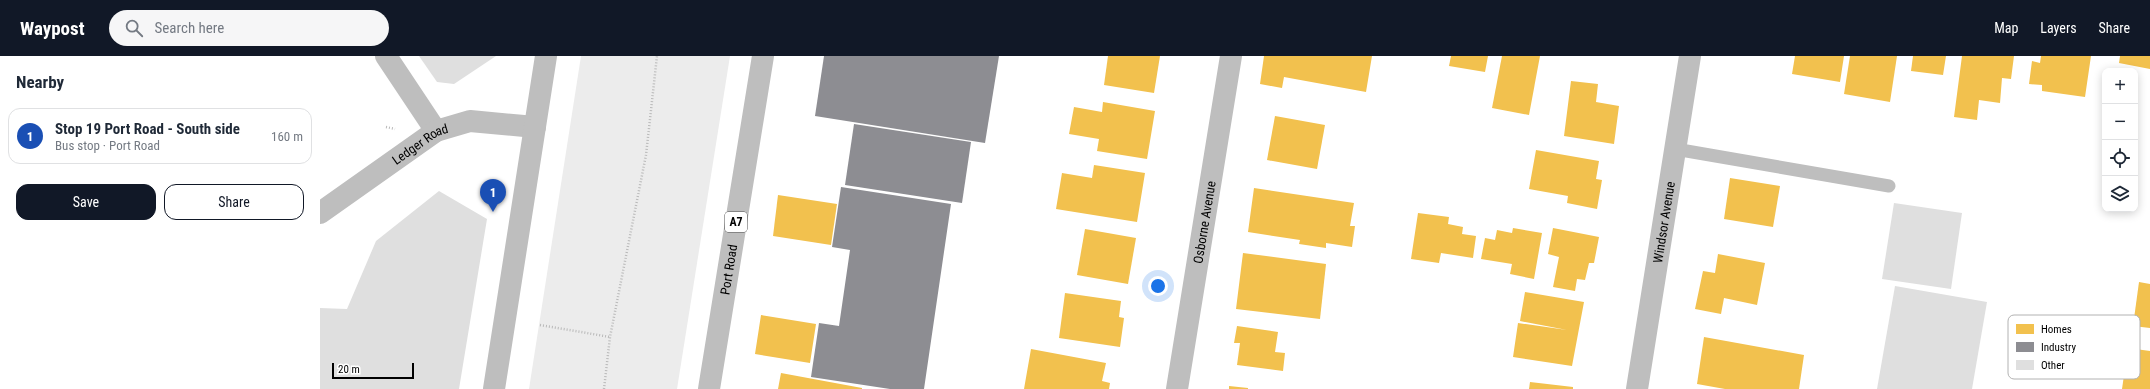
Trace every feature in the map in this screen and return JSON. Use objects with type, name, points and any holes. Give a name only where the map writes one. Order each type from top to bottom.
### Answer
[{"type":"main road","points":[[386,56],[436,131]]},
{"type":"main road","points":[[494,389],[546,56]]},
{"type":"main road","name":"Port Road","points":[[709,389],[763,56]]},
{"type":"main road","name":"Osborne Avenue","points":[[1177,389],[1231,56]]},
{"type":"main road","name":"Windsor Avenue","points":[[1637,389],[1690,56]]},
{"type":"main road","name":"Ledger Road","points":[[320,212],[436,131],[470,121],[535,128]]},
{"type":"lane","points":[[1675,149],[1888,186]]},
{"type":"path","points":[[604,389],[610,336],[646,155],[657,56]]},
{"type":"path","points":[[386,127],[396,129]]},
{"type":"path","points":[[540,325],[610,336]]},
{"type":"shaded area","points":[[581,56],[730,56],[677,389],[529,389]]},
{"type":"building: Homes","points":[[1108,56],[1160,56],[1154,93],[1104,85]]},
{"type":"building: Homes","points":[[1264,56],[1372,56],[1366,92],[1284,77],[1282,88],[1260,84]]},
{"type":"building: Homes","points":[[1451,56],[1488,56],[1485,72],[1449,66]]},
{"type":"building: Homes","points":[[1502,56],[1540,56],[1529,115],[1492,108]]},
{"type":"building: Homes","points":[[1795,56],[1844,56],[1840,82],[1792,74]]},
{"type":"building: Homes","points":[[1850,56],[1897,56],[1890,102],[1844,94]]},
{"type":"building: Homes","points":[[1913,56],[1946,56],[1943,75],[1911,71]]},
{"type":"building: Homes","points":[[1962,56],[2014,56],[2011,79],[2002,78],[2000,103],[1979,100],[1977,120],[1954,117]]},
{"type":"building: Homes","points":[[2041,56],[2091,56],[2085,97],[2042,91],[2042,85],[2029,84],[2032,61],[2040,63]]},
{"type":"building: Homes","points":[[2120,56],[2150,56],[2150,69],[2119,63]]},
{"type":"building: Homes","points":[[1571,81],[1598,84],[1596,102],[1619,106],[1614,144],[1564,136]]},
{"type":"building: Homes","points":[[1103,102],[1155,111],[1147,159],[1097,151],[1099,139],[1069,134],[1074,107],[1102,112]]},
{"type":"building: Homes","points":[[1275,116],[1325,125],[1317,169],[1267,160]]},
{"type":"building: Homes","points":[[1536,150],[1599,161],[1596,179],[1602,180],[1597,209],[1567,203],[1568,196],[1529,189]]},
{"type":"building: Homes","points":[[1094,165],[1145,173],[1137,222],[1056,209],[1062,173],[1092,178]]},
{"type":"building: Homes","points":[[1730,178],[1780,186],[1773,227],[1724,219]]},
{"type":"building: Homes","points":[[1254,188],[1354,203],[1350,226],[1355,226],[1352,247],[1326,243],[1326,248],[1299,244],[1300,240],[1248,232]]},
{"type":"building: Homes","points":[[778,195],[837,204],[831,245],[773,236]]},
{"type":"building: Homes","points":[[1418,213],[1449,217],[1448,224],[1463,227],[1462,234],[1476,236],[1473,258],[1441,253],[1439,263],[1411,259]]},
{"type":"building: Homes","points":[[1513,228],[1542,233],[1534,279],[1510,274],[1512,264],[1481,259],[1485,238],[1495,240],[1497,230],[1512,233]]},
{"type":"building: Homes","points":[[1553,228],[1599,237],[1594,263],[1589,263],[1585,280],[1577,279],[1575,291],[1553,287],[1559,257],[1548,254]]},
{"type":"building: Homes","points":[[1085,229],[1136,238],[1128,284],[1077,275]]},
{"type":"building: Homes","points":[[1243,253],[1326,264],[1320,319],[1236,309]]},
{"type":"building: Homes","points":[[1718,254],[1765,263],[1757,305],[1724,298],[1721,314],[1695,309],[1703,271],[1715,273]]},
{"type":"building: Homes","points":[[2139,282],[2150,284],[2150,328],[2140,327],[2140,315],[2134,315]]},
{"type":"building: Homes","points":[[1525,292],[1584,302],[1572,366],[1513,357],[1518,323],[1567,330],[1520,321]]},
{"type":"building: Homes","points":[[1065,293],[1121,301],[1119,317],[1124,318],[1120,347],[1059,338]]},
{"type":"building: Homes","points":[[761,315],[816,324],[810,363],[755,354]]},
{"type":"building: Homes","points":[[1237,326],[1278,332],[1275,352],[1285,353],[1283,371],[1237,365],[1240,343],[1234,343]]},
{"type":"building: Homes","points":[[1704,337],[1804,355],[1799,389],[1725,389],[1697,384]]},
{"type":"building: Homes","points":[[1031,349],[1106,363],[1102,381],[1110,383],[1109,389],[1024,389]]},
{"type":"building: Homes","points":[[2140,350],[2150,351],[2150,389],[2122,389],[2123,379],[2140,379]]},
{"type":"building: Homes","points":[[781,373],[862,388],[862,389],[778,389]]},
{"type":"building: Homes","points":[[1530,382],[1573,387],[1573,389],[1529,389]]},
{"type":"building: Homes","points":[[1229,386],[1248,388],[1248,389],[1229,389]]},
{"type":"building: Industry","points":[[824,56],[999,56],[985,143],[815,116]]},
{"type":"building: Industry","points":[[854,124],[971,142],[962,203],[845,185]]},
{"type":"building: Industry","points":[[841,187],[951,204],[924,389],[890,389],[811,377],[819,323],[839,326],[850,250],[832,247]]},
{"type":"building: Other","points":[[419,56],[496,56],[454,84],[437,82]]},
{"type":"building: Other","points":[[439,191],[487,219],[459,389],[320,389],[320,308],[347,309],[376,241]]},
{"type":"building: Other","points":[[1894,203],[1962,213],[1951,289],[1882,279]]},
{"type":"building: Other","points":[[1895,286],[1987,302],[1972,389],[1877,389]]},
{"type":"place","name":"Stop 19 Port Road - South side","points":[[493,212]]}]
